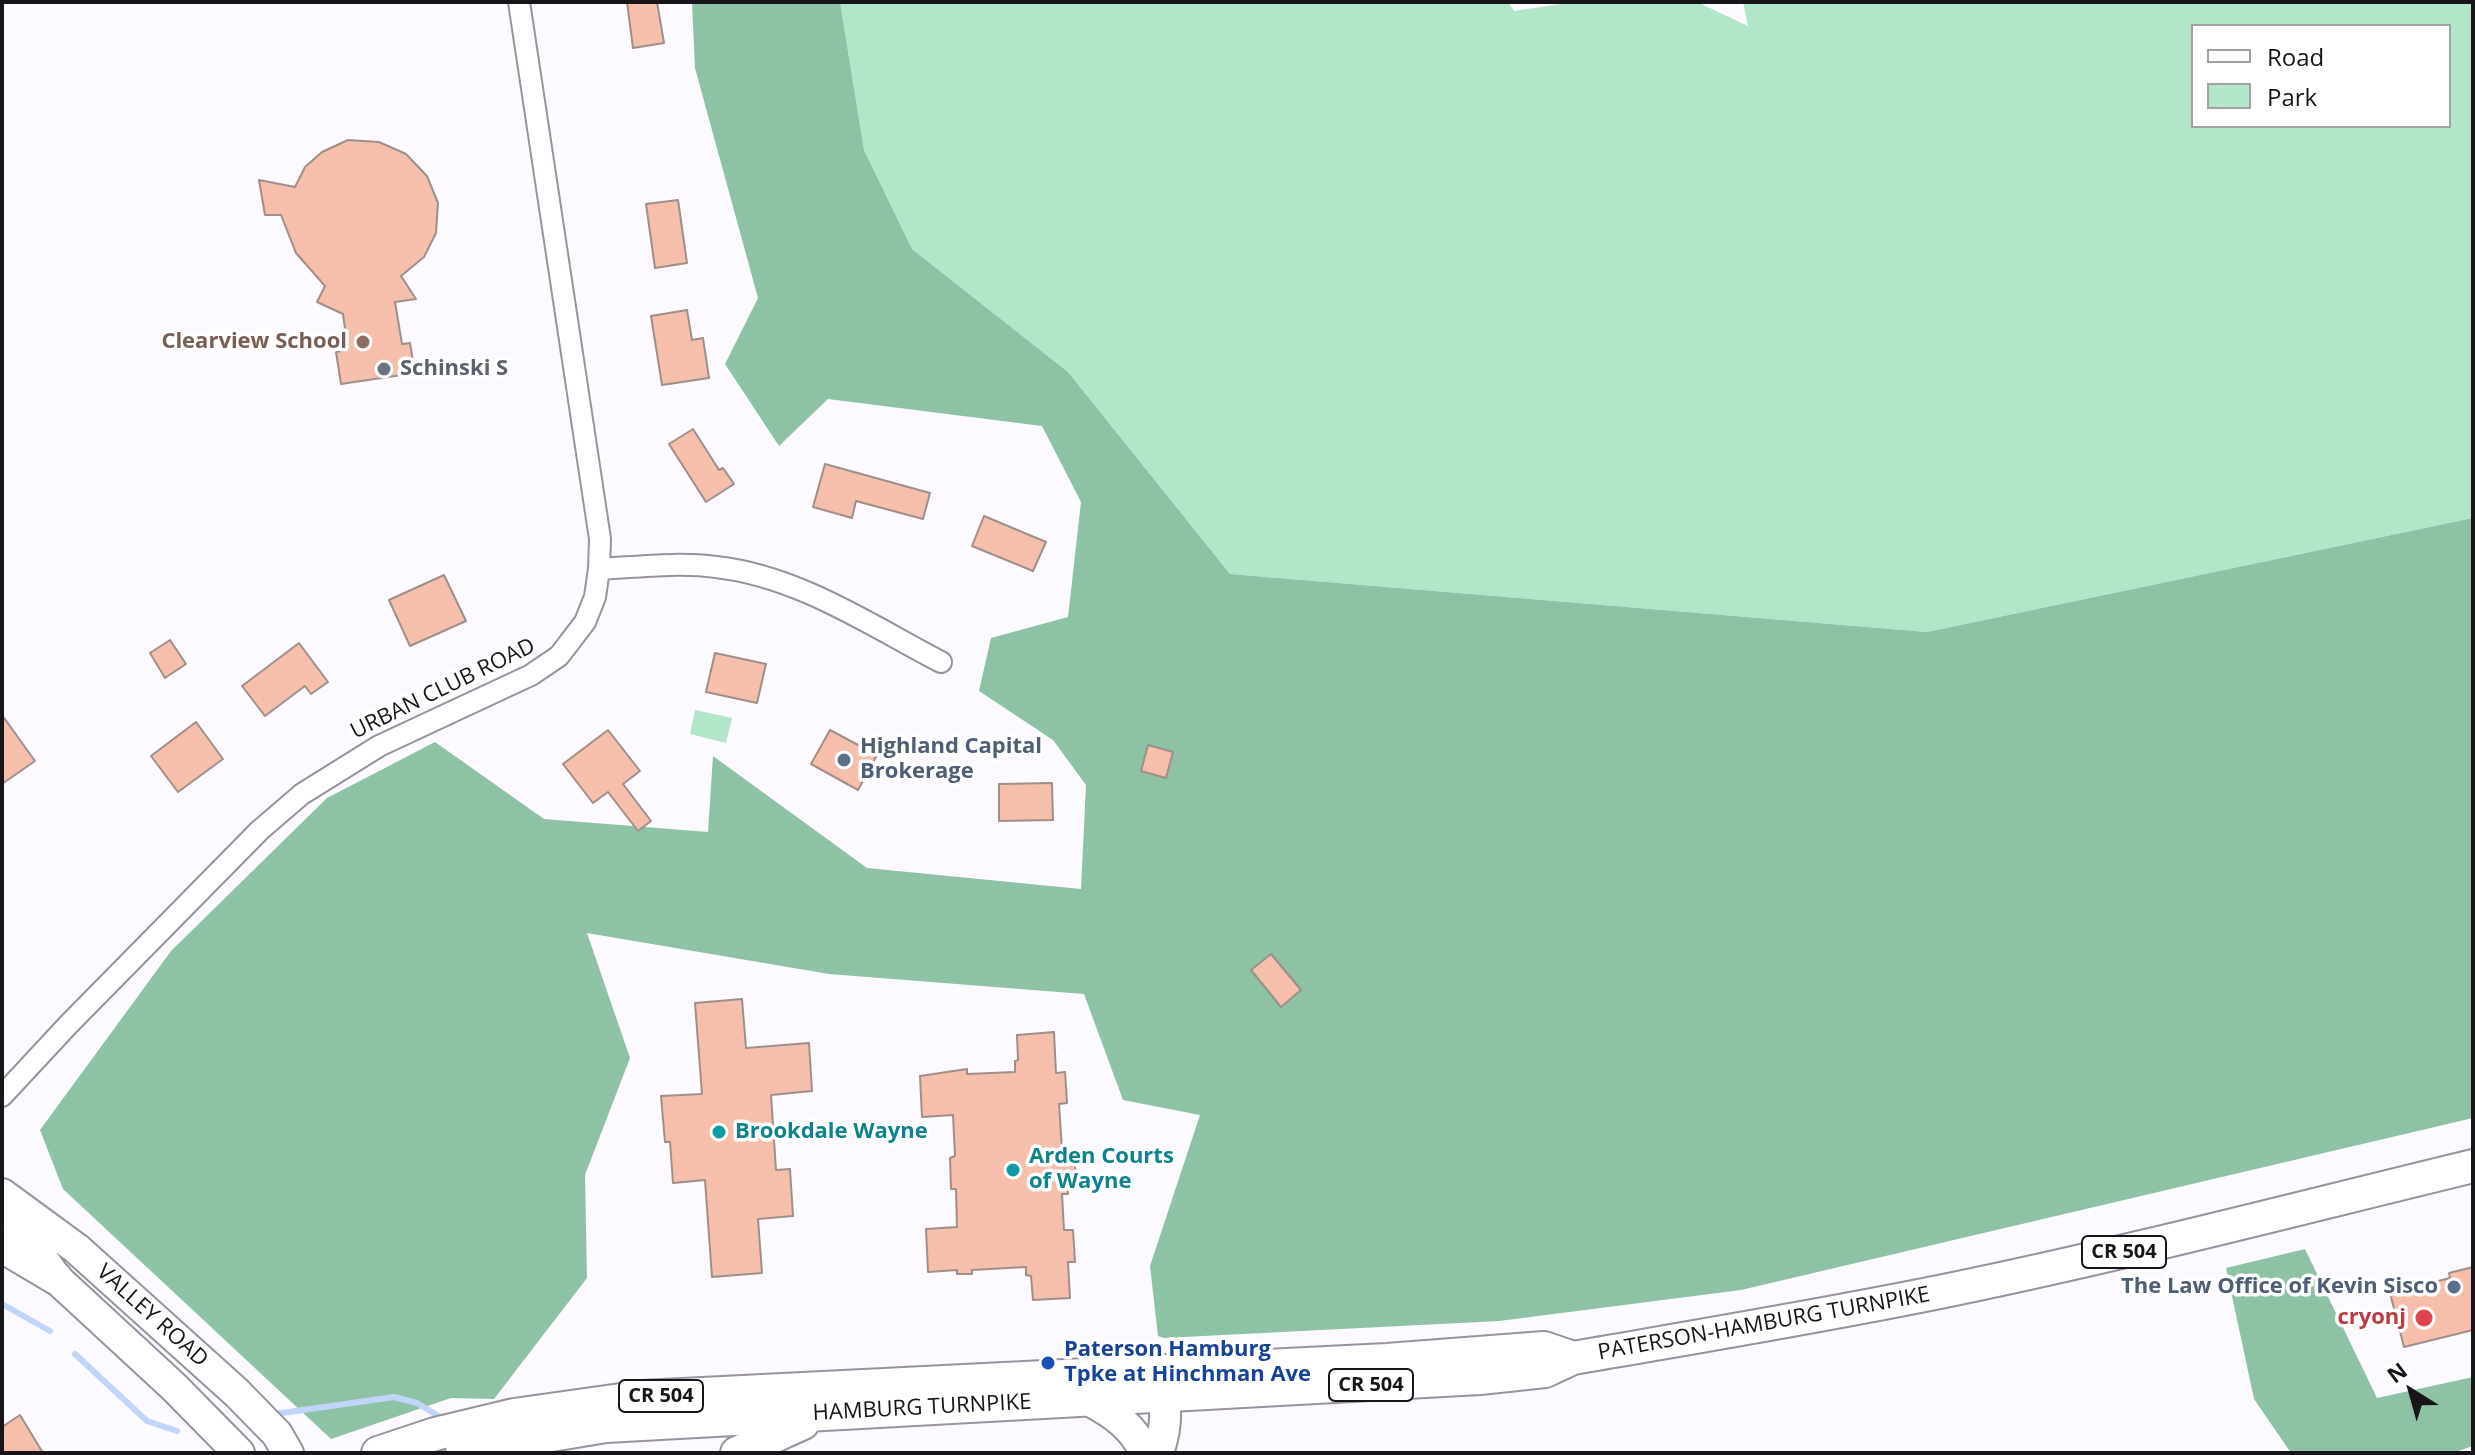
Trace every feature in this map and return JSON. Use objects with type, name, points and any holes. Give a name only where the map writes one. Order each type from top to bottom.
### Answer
[{"type":"main road","name":"PATERSON-HAMBURG TURNPIKE","points":[[1573,1358],[1773,1326],[1970,1286],[2115,1254],[2473,1166]]},
{"type":"main road","name":"VALLEY ROAD","points":[[2,1194],[77,1249],[215,1373],[277,1434],[288,1453]]},
{"type":"main road","name":"VALLEY ROAD","points":[[2,1202],[56,1278],[203,1415],[239,1453]]},
{"type":"main road","points":[[2,1246],[56,1278]]},
{"type":"main road","name":"HAMBURG TURNPIKE","points":[[473,1443],[644,1422],[1089,1400],[1161,1384],[1496,1377],[1545,1371],[1573,1358]]},
{"type":"main road","points":[[1158,1453],[1165,1433],[1161,1384]]},
{"type":"main road","name":"CR 504","points":[[378,1453],[435,1434],[473,1443],[569,1405],[642,1397],[1161,1384]]},
{"type":"main road","points":[[1089,1400],[1115,1414],[1135,1434],[1145,1453]]},
{"type":"main road","points":[[737,1453],[776,1433],[829,1413]]},
{"type":"main road","points":[[530,1438],[583,1453]]},
{"type":"street","name":"URBAN CLUB ROAD","points":[[2,1096],[260,830],[302,794],[379,746],[531,675],[559,656],[585,622],[595,597],[600,539],[519,2]]},
{"type":"street","points":[[599,569],[680,565],[754,573],[816,596],[941,662]]},
{"type":"green space","points":[[692,2],[840,2],[864,150],[912,249],[1068,372],[1230,574],[1927,632],[2473,518],[2473,1118],[1741,1290],[1499,1321],[1164,1338],[1158,1336],[1150,1266],[1200,1115],[1123,1100],[1084,994],[829,974],[587,933],[630,1058],[585,1175],[587,1278],[494,1399],[451,1398],[331,1439],[63,1189],[40,1130],[171,951],[327,798],[435,742],[544,819],[708,832],[713,756],[867,868],[1081,889],[1086,785],[1053,740],[979,691],[991,638],[1068,617],[1081,502],[1042,426],[828,399],[779,446],[725,364],[758,298],[695,68]]},
{"type":"green space","points":[[840,2],[1508,2],[1514,11],[1575,2],[1697,2],[1748,26],[1743,2],[2473,2],[2473,518],[1927,632],[1230,574],[1068,372],[912,249],[864,150]]},
{"type":"green space","points":[[695,710],[732,718],[726,743],[690,734]]},
{"type":"green space","points":[[2305,1249],[2377,1398],[2473,1377],[2473,1446],[2452,1453],[2291,1453],[2254,1399],[2226,1268]]},
{"type":"building","points":[[627,2],[657,2],[664,43],[633,48]]},
{"type":"building","points":[[348,140],[379,142],[406,154],[427,176],[438,203],[436,233],[424,257],[401,276],[416,299],[395,302],[402,344],[410,343],[415,373],[341,384],[336,352],[348,350],[343,314],[317,302],[325,286],[296,253],[281,215],[265,215],[259,180],[295,187],[305,167],[322,152]]},
{"type":"building","points":[[678,200],[687,263],[655,268],[646,204]]},
{"type":"building","points":[[687,310],[692,340],[703,338],[709,378],[662,385],[651,316]]},
{"type":"building","points":[[693,429],[719,470],[723,468],[734,484],[706,502],[669,444]]},
{"type":"building","points":[[825,464],[930,493],[923,519],[856,501],[852,518],[813,507]]},
{"type":"building","points":[[984,516],[1046,542],[1033,571],[972,546]]},
{"type":"building","points":[[444,575],[466,621],[410,646],[389,600]]},
{"type":"building","points":[[170,640],[186,664],[165,678],[150,653]]},
{"type":"building","points":[[299,643],[328,682],[311,694],[305,686],[265,716],[242,686]]},
{"type":"building","points":[[715,653],[766,664],[757,703],[706,692]]},
{"type":"building","points":[[2,715],[35,761],[2,784]]},
{"type":"building","points":[[196,722],[223,759],[178,792],[151,756]]},
{"type":"building","points":[[608,730],[640,771],[623,784],[651,821],[638,831],[608,792],[593,803],[563,764]]},
{"type":"building","name":"Highland Capital Brokerage","points":[[830,730],[877,755],[858,790],[811,764]]},
{"type":"building","points":[[1148,745],[1173,752],[1166,778],[1141,771]]},
{"type":"building","points":[[1052,783],[1053,820],[999,821],[999,784]]},
{"type":"building","points":[[1271,954],[1301,990],[1281,1007],[1251,970]]},
{"type":"building","name":"Brookdale Wayne","points":[[742,999],[746,1048],[809,1043],[812,1091],[771,1095],[776,1170],[790,1169],[793,1216],[758,1219],[762,1273],[712,1277],[705,1180],[673,1183],[670,1142],[665,1142],[661,1096],[702,1094],[695,1003]]},
{"type":"building","name":"Arden Courts of Wayne","points":[[1054,1032],[1056,1073],[1065,1072],[1067,1103],[1059,1104],[1062,1150],[1074,1150],[1076,1183],[1067,1183],[1068,1194],[1062,1194],[1064,1230],[1073,1230],[1075,1262],[1068,1262],[1070,1298],[1033,1300],[1031,1276],[1026,1275],[1026,1267],[972,1270],[972,1274],[957,1274],[957,1270],[928,1272],[926,1229],[957,1227],[956,1189],[951,1189],[950,1158],[955,1156],[953,1115],[922,1117],[920,1076],[967,1069],[967,1074],[1015,1072],[1017,1035]]},
{"type":"building","points":[[2473,1267],[2473,1330],[2404,1347],[2390,1293],[2450,1278],[2449,1273]]},
{"type":"building","points":[[20,1415],[43,1453],[2,1453],[2,1427]]},
{"type":"waterway","points":[[2,1304],[50,1331]]},
{"type":"waterway","points":[[75,1354],[147,1421],[177,1431]]},
{"type":"waterway","points":[[275,1414],[394,1397],[417,1403],[445,1420]]},
{"type":"place","name":"Clearview School","points":[[363,342]]},
{"type":"place","name":"Schinski S","points":[[384,369]]},
{"type":"place","name":"Highland Capital Brokerage","points":[[844,760]]},
{"type":"place","name":"Brookdale Wayne","points":[[719,1132]]},
{"type":"place","name":"Arden Courts of Wayne","points":[[1013,1170]]},
{"type":"place","name":"The Law Office of Kevin Sisco","points":[[2454,1287]]},
{"type":"place","name":"cryonj","points":[[2424,1318]]},
{"type":"place","name":"Paterson Hamburg Tpke at Hinchman Ave","points":[[1048,1363]]}]
